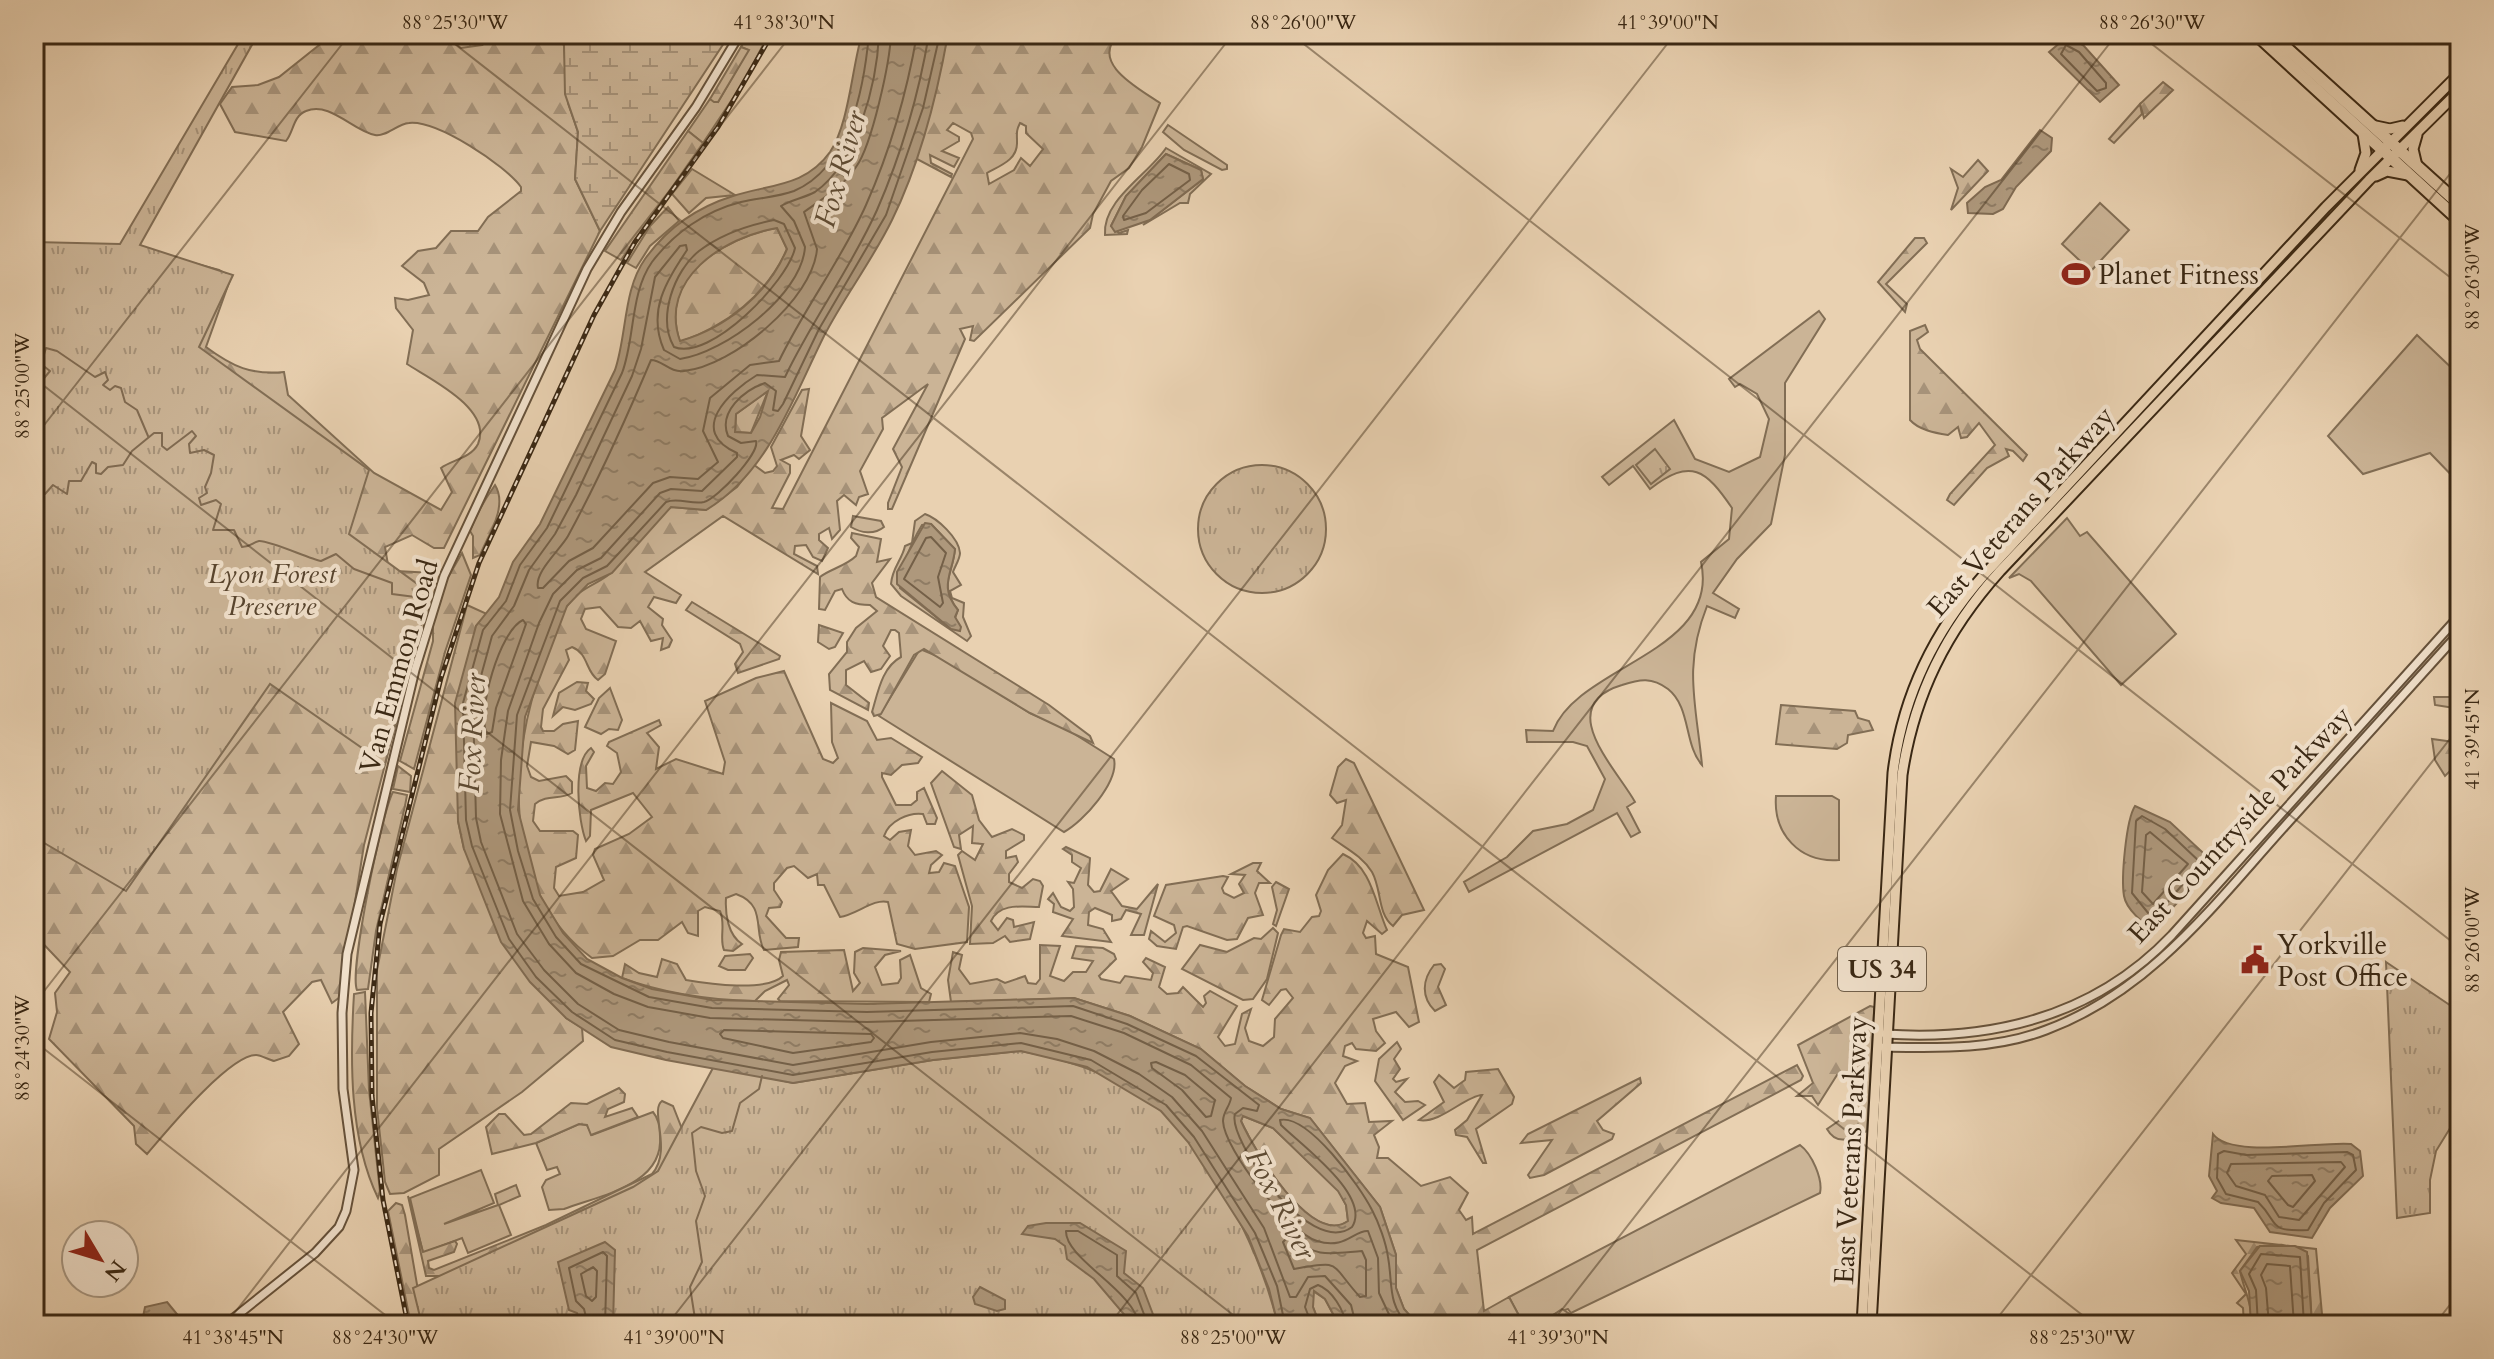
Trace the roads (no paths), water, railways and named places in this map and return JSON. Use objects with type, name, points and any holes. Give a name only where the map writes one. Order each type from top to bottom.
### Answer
[{"type":"highway","points":[[2256,34],[2412,170],[2460,221]]},
{"type":"highway","points":[[2271,34],[2367,130]]},
{"type":"highway","points":[[2412,170],[2460,205]]},
{"type":"main road","name":"US 34","points":[[2390,150],[2406,125],[2460,73]]},
{"type":"main road","name":"US 34","points":[[2390,150],[2419,130],[2460,90]]},
{"type":"main road","points":[[2359,173],[2366,153],[2367,130],[2406,125]]},
{"type":"main road","points":[[2369,180],[2387,171],[2412,170],[2413,149],[2419,130]]},
{"type":"main road","name":"East Veterans Parkway","points":[[1884,1034],[1895,756],[1907,705],[1933,645],[1977,584],[2359,173],[2390,150]]},
{"type":"main road","name":"East Veterans Parkway","points":[[1862,1325],[1902,775],[1911,728],[1935,661],[1965,613],[1991,581],[2369,180],[2390,150]]},
{"type":"main road","name":"East Veterans Parkway","points":[[1871,1325],[1882,1047]]},
{"type":"street","name":"Van Emmon Road","points":[[225,1325],[315,1253],[339,1227],[346,1211],[354,1170],[343,1089],[342,1013],[347,954],[411,685],[444,576],[587,269],[621,212],[696,107],[740,34]]},
{"type":"street","name":"East Countryside Parkway","points":[[1884,1034],[1949,1037],[1994,1032],[2045,1019],[2111,985],[2160,948],[2460,615]]},
{"type":"street","name":"East Countryside Parkway","points":[[1882,1047],[1947,1048],[1994,1044],[2044,1031],[2089,1012],[2132,985],[2186,937],[2460,632]]},
{"type":"street","points":[[2400,682],[2408,690]]},
{"type":"water","name":"Fox River","points":[[862,34],[948,34],[933,105],[911,176],[884,235],[824,336],[777,432],[746,476],[706,510],[671,507],[612,573],[588,584],[567,606],[525,717],[518,810],[540,895],[563,933],[587,959],[622,978],[652,989],[712,1000],[867,1004],[1074,998],[1130,1016],[1201,1049],[1245,1086],[1281,1109],[1310,1118],[1380,1207],[1396,1255],[1396,1288],[1404,1309],[1418,1325],[1339,1325],[1325,1299],[1314,1291],[1313,1307],[1320,1325],[1278,1325],[1269,1289],[1248,1236],[1188,1142],[1161,1111],[1087,1067],[1021,1051],[933,1060],[793,1083],[666,1060],[611,1047],[566,1018],[530,982],[501,942],[464,849],[458,821],[455,703],[476,626],[499,597],[513,562],[540,524],[615,370],[633,284],[645,259],[673,228],[708,206],[733,196],[786,183],[810,172],[820,163],[830,152],[842,126]],"holes":[[[777,228],[787,249],[769,281],[729,318],[680,341],[676,319],[678,298],[687,280],[717,251],[736,241]],[[768,391],[751,433],[735,432],[736,414]],[[1243,1116],[1273,1128],[1338,1191],[1346,1205],[1348,1221],[1333,1225],[1317,1220],[1301,1208],[1270,1171],[1241,1121]]]},
{"type":"water","points":[[2068,36],[2084,46],[2119,85],[2100,102],[2049,52]]},
{"type":"water","points":[[2040,130],[2052,138],[2051,151],[2016,187],[2003,209],[1993,214],[1968,213],[1967,203],[1985,187],[2001,180]]},
{"type":"water","points":[[1166,154],[1201,170],[1203,179],[1150,220],[1115,232],[1111,226],[1126,196]]},
{"type":"water","points":[[925,523],[931,524],[955,549],[948,586],[958,610],[955,617],[960,631],[951,629],[897,584],[897,572]]},
{"type":"water","points":[[2135,806],[2170,822],[2214,863],[2154,928],[2136,915],[2124,896],[2125,850]]},
{"type":"water","points":[[2213,1134],[2238,1146],[2351,1144],[2360,1151],[2363,1176],[2330,1208],[2312,1238],[2270,1232],[2254,1208],[2221,1203],[2212,1198],[2217,1191],[2209,1176]]},
{"type":"water","points":[[1080,1223],[1126,1251],[1124,1273],[1143,1288],[1157,1325],[1133,1325],[1094,1279],[1067,1259],[1065,1246],[1055,1239],[1022,1234],[1028,1226]]},
{"type":"water","points":[[605,1242],[615,1250],[613,1325],[581,1325],[577,1313],[569,1310],[558,1262]]},
{"type":"water","points":[[2260,1246],[2295,1246],[2307,1252],[2312,1325],[2251,1325],[2249,1291],[2240,1271]]},
{"type":"water","points":[[980,1287],[1005,1300],[1005,1309],[997,1311],[975,1304],[973,1297]]},
{"type":"water","points":[[167,1302],[181,1319],[180,1325],[162,1325],[143,1317],[145,1307]]},
{"type":"waterway","points":[[34,383],[40,383],[50,371],[41,364],[46,348],[57,351],[95,377],[105,372],[108,380],[103,385],[110,390],[115,386],[121,388],[125,402],[137,410],[148,436]]},
{"type":"waterway","points":[[34,479],[45,494],[53,485],[67,494],[69,481],[81,481],[92,462],[96,464],[96,473],[101,474],[108,467],[123,465],[132,451],[154,433],[162,433],[162,446],[167,450],[192,431],[196,436],[189,444],[190,453],[204,450],[214,455],[205,487],[207,493],[199,498],[201,505],[216,500],[221,504],[213,530],[234,530],[242,547],[264,541],[321,561],[336,554],[354,569],[392,583],[392,594],[423,598]]},
{"type":"waterway","points":[[696,1325],[690,1287],[702,1262],[696,1221],[705,1196],[696,1171],[692,1133],[701,1127],[722,1133],[732,1131],[740,1103],[759,1089],[762,1076]]},
{"type":"railway","points":[[408,1325],[383,1200],[372,1096],[371,1013],[380,924],[441,678],[479,563],[594,315],[635,242],[718,127],[772,34]]},
{"type":"place","name":"Planet Fitness","points":[[2076,274]]},
{"type":"place","name":"Yorkville Post Office","points":[[2255,960]]},
{"type":"park label","name":"Lyon Forest Preserve","points":[[272,589]]}]
